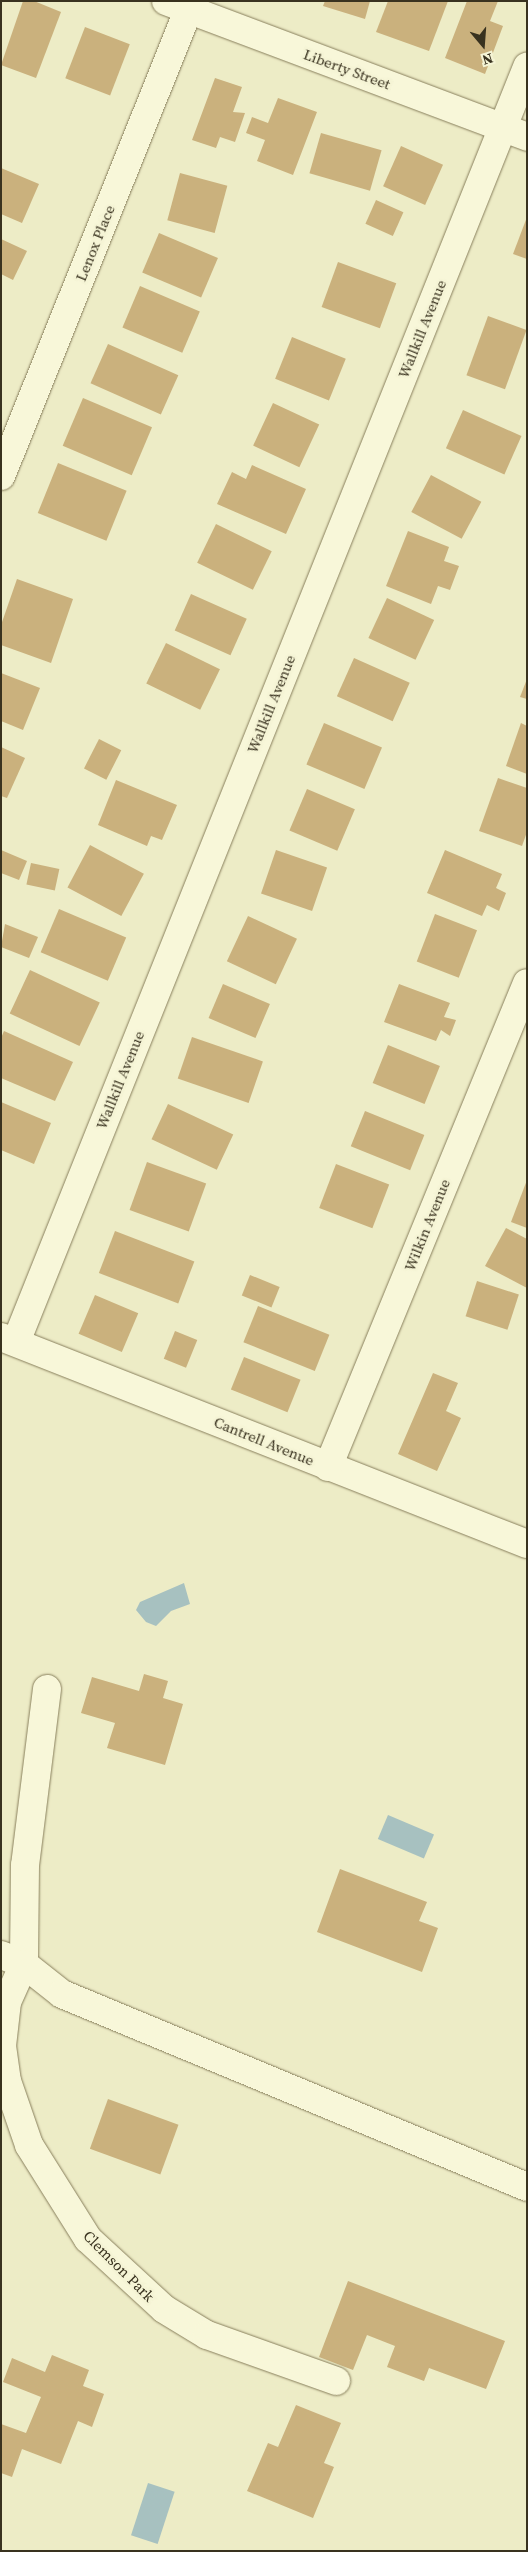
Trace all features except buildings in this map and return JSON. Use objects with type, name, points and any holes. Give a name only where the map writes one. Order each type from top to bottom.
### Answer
[{"type":"street","name":"Liberty Street","points":[[177,6],[515,132]]},
{"type":"street","name":"Lenox Place","points":[[1,476],[177,6]]},
{"type":"street","name":"Wallkill Avenue","points":[[9,1340],[515,132],[527,67]]},
{"type":"street","name":"Wilkin Avenue","points":[[328,1467],[527,982]]},
{"type":"street","name":"Cantrell Avenue","points":[[9,1340],[527,1544]]},
{"type":"street","points":[[47,1689],[12,1960],[62,1994],[527,2187]]},
{"type":"street","name":"Clemson Park","points":[[12,1960],[2,2046],[7,2081],[29,2145],[88,2239],[164,2310],[208,2335],[336,2381]]},
{"type":"water","points":[[184,1583],[190,1604],[171,1611],[156,1626],[146,1622],[136,1610],[140,1602]]},
{"type":"water","points":[[388,1815],[434,1835],[424,1858],[378,1839]]},
{"type":"water","points":[[148,2483],[175,2492],[158,2544],[131,2535]]}]
